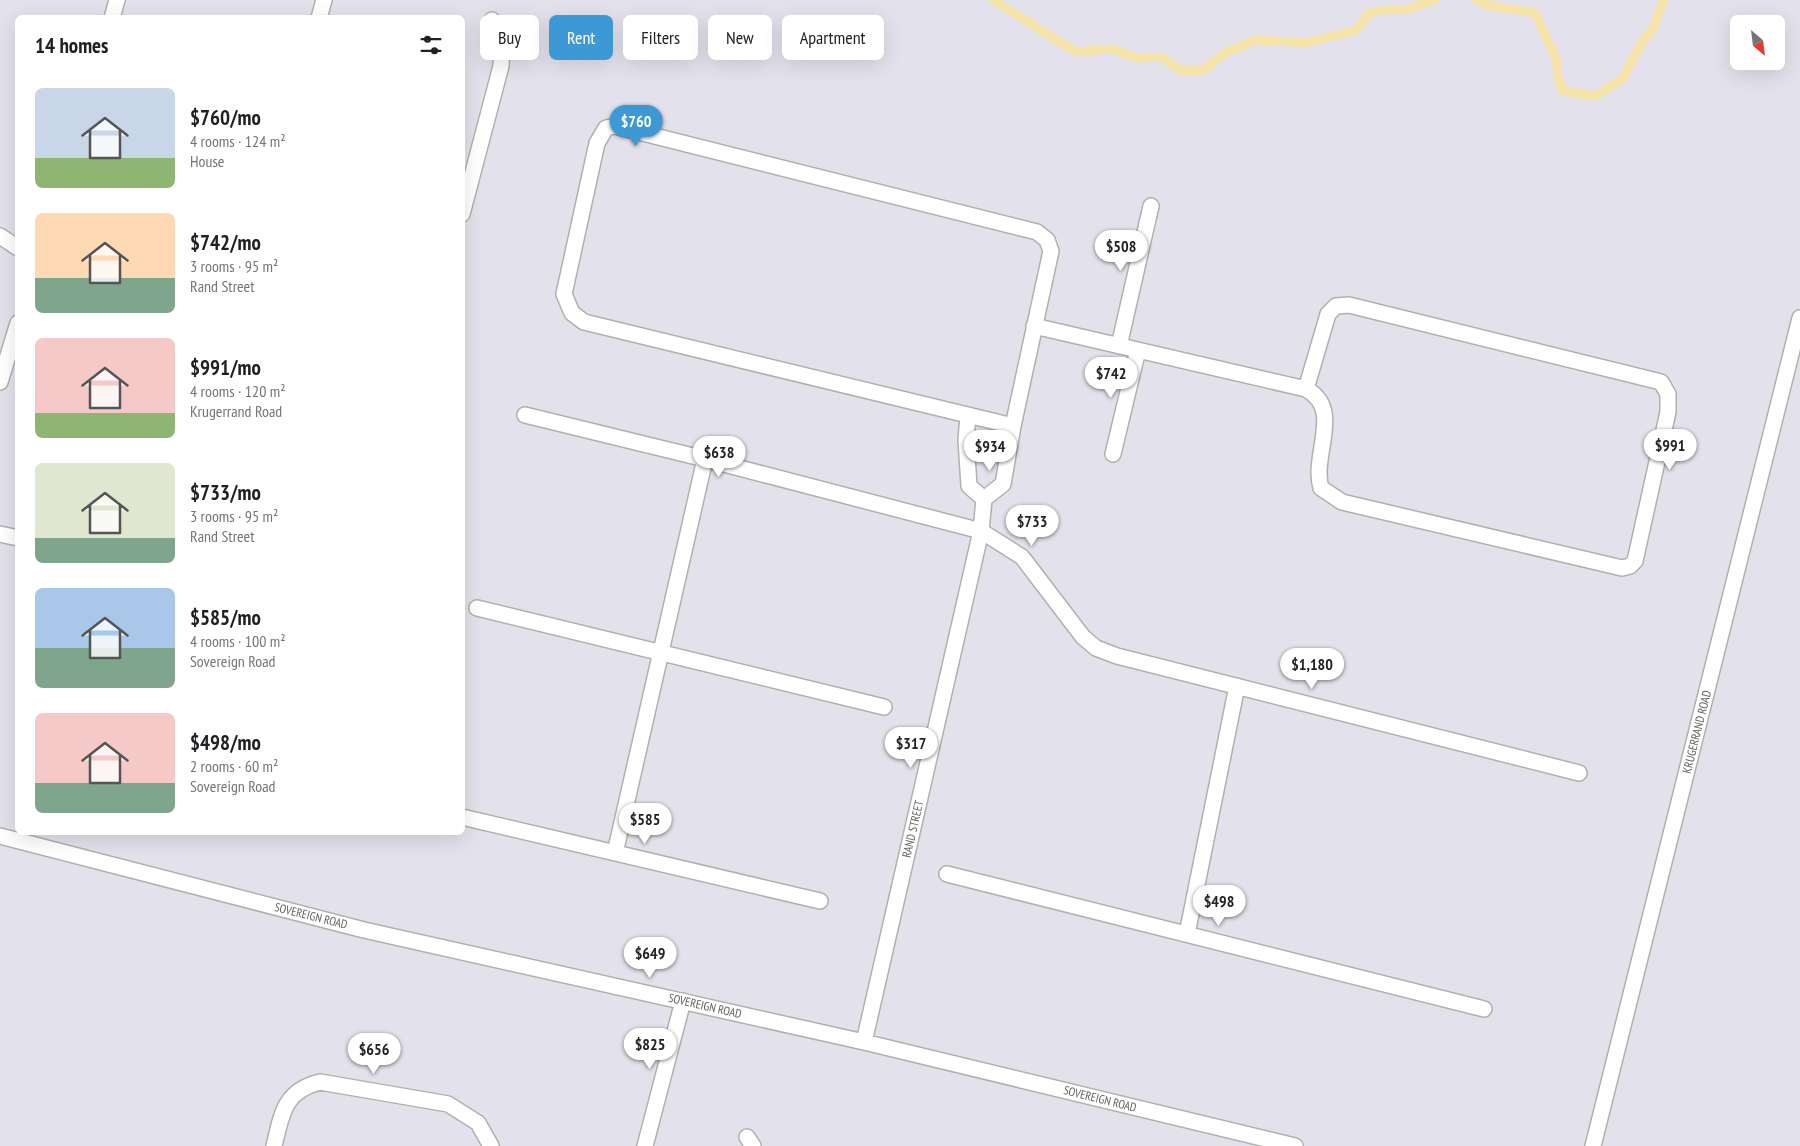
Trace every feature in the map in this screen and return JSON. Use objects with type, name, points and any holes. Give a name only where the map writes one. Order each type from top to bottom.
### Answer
[{"type":"street","points":[[113,15],[117,0]]},
{"type":"street","points":[[320,15],[324,0]]},
{"type":"street","points":[[465,192],[467,178],[501,60]]},
{"type":"street","points":[[968,416],[966,440],[969,486],[984,499],[1003,484],[1013,426],[1051,251],[1047,240],[1037,232],[615,126],[606,128],[597,143],[564,294],[572,313],[584,322],[1013,426]]},
{"type":"street","points":[[1119,346],[1151,206]]},
{"type":"street","points":[[0,236],[15,246]]},
{"type":"street","points":[[1034,326],[1306,389],[1317,394],[1324,406],[1326,419],[1318,463],[1319,483],[1321,488],[1342,502],[1622,568],[1630,566],[1635,561],[1668,412],[1668,394],[1661,382],[1349,305],[1336,306],[1328,314],[1306,389]]},
{"type":"street","name":"KRUGERRAND ROAD","points":[[1593,1146],[1800,318]]},
{"type":"street","points":[[0,382],[15,332]]},
{"type":"street","points":[[1113,454],[1138,350]]},
{"type":"street","points":[[525,416],[705,459],[981,531],[1022,558],[1083,637],[1096,648],[1117,656],[1579,773]]},
{"type":"street","points":[[615,853],[705,459]]},
{"type":"street","name":"RAND STREET","points":[[864,1042],[981,531],[984,499]]},
{"type":"street","points":[[0,534],[15,537]]},
{"type":"street","points":[[477,608],[884,707]]},
{"type":"street","points":[[1187,934],[1237,686]]},
{"type":"street","points":[[465,819],[820,901]]},
{"type":"street","name":"SOVEREIGN ROAD","points":[[0,836],[364,930],[864,1042],[1295,1146]]},
{"type":"street","points":[[947,874],[1484,1009]]},
{"type":"street","points":[[645,1146],[683,1001]]},
{"type":"street","points":[[274,1146],[280,1120],[292,1096],[304,1086],[320,1082],[448,1104],[478,1123],[491,1146]]},
{"type":"waterway","points":[[993,0],[1076,52],[1112,49],[1137,58],[1162,57],[1181,71],[1204,70],[1223,54],[1256,40],[1305,43],[1357,30],[1368,14],[1381,10],[1408,9],[1435,0]]},
{"type":"waterway","points":[[1476,0],[1496,7],[1535,13],[1556,59],[1558,77],[1563,91],[1595,96],[1622,79],[1641,44],[1653,28],[1664,0]]}]
